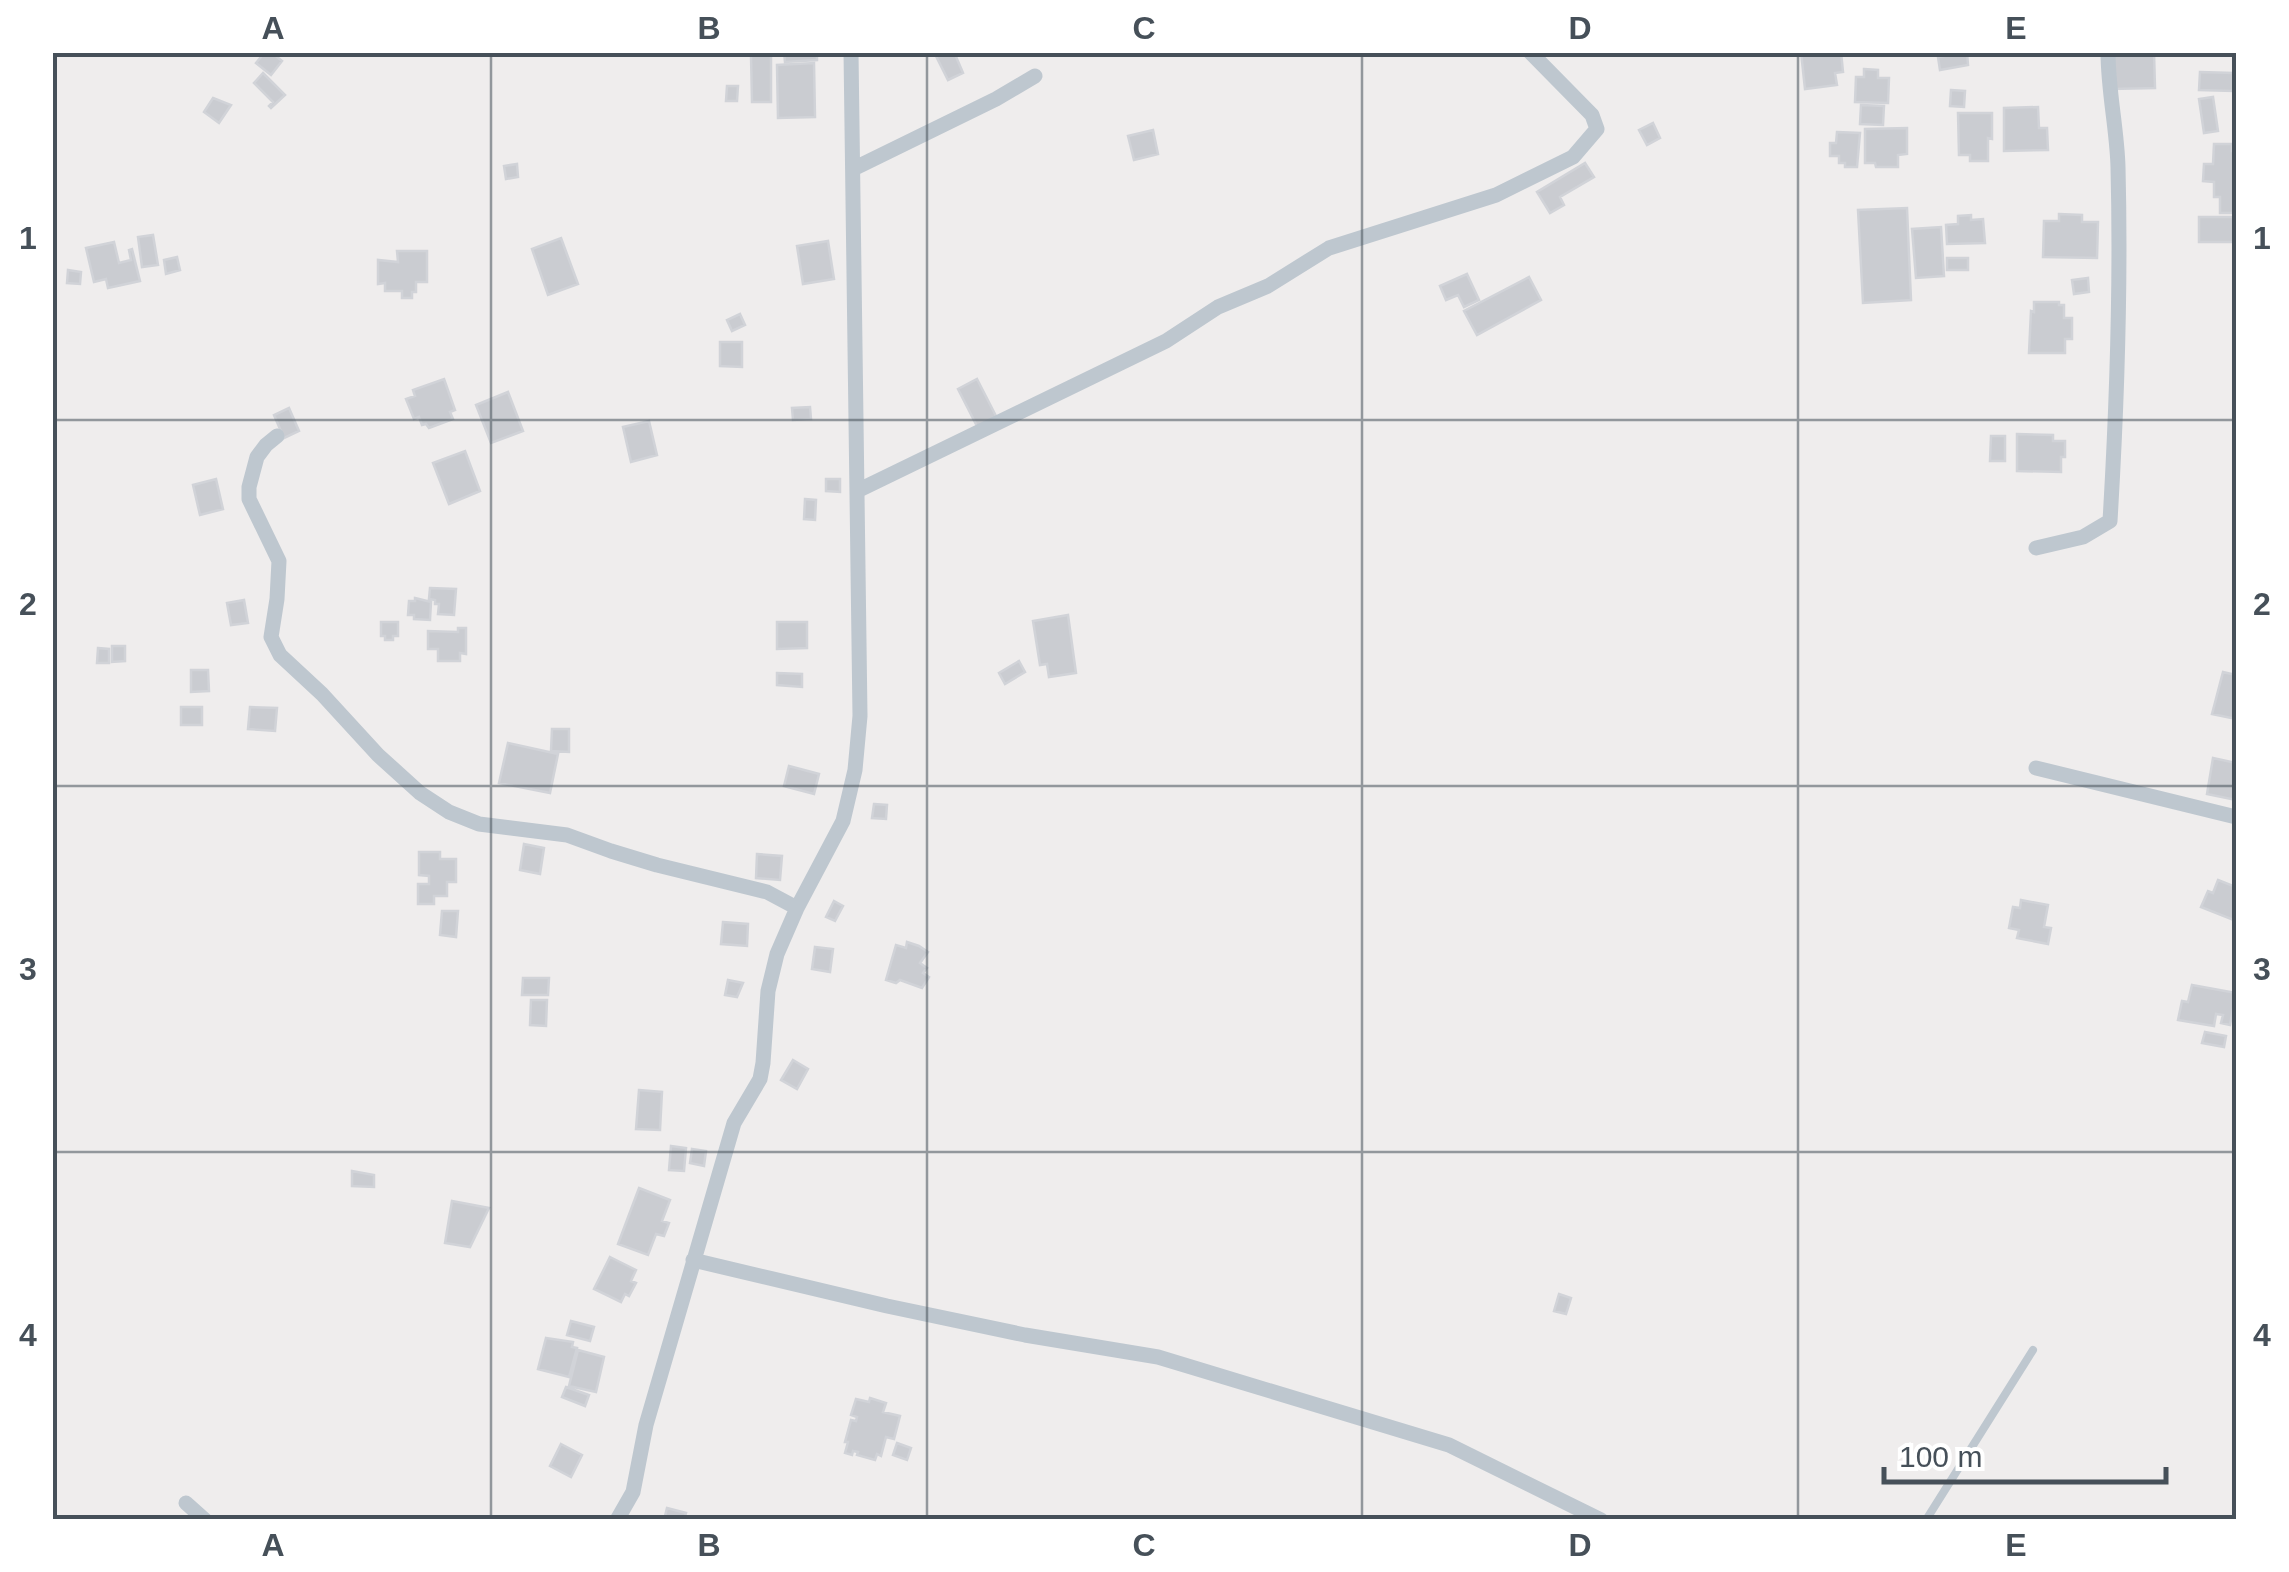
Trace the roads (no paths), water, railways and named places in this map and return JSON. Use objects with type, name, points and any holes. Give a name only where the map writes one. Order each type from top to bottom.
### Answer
[{"type":"street","points":[[617,1520],[633,1492],[646,1426],[734,1122],[760,1078],[770,977],[776,954],[843,821],[855,770],[860,716],[851,52]]},
{"type":"street","points":[[857,491],[1166,342],[1218,307],[1268,286],[1329,248],[1496,195],[1573,157],[1597,129],[1592,115],[1530,52]]},
{"type":"street","points":[[2036,548],[2083,537],[2110,521],[2117,401],[2119,210],[2108,52]]},
{"type":"street","points":[[853,169],[1035,76]]},
{"type":"street","points":[[277,436],[257,457],[248,487],[249,499],[279,561],[272,636],[280,655],[378,755],[420,793],[449,812],[479,824],[567,835],[656,865],[767,892],[798,908]]},
{"type":"street","points":[[2036,768],[2236,817]]},
{"type":"street","points":[[693,1260],[1025,1335],[1158,1358],[1449,1446],[1600,1520]]},
{"type":"street","points":[[186,1502],[205,1520]]},
{"type":"lane","points":[[1926,1520],[2032,1350]]}]
